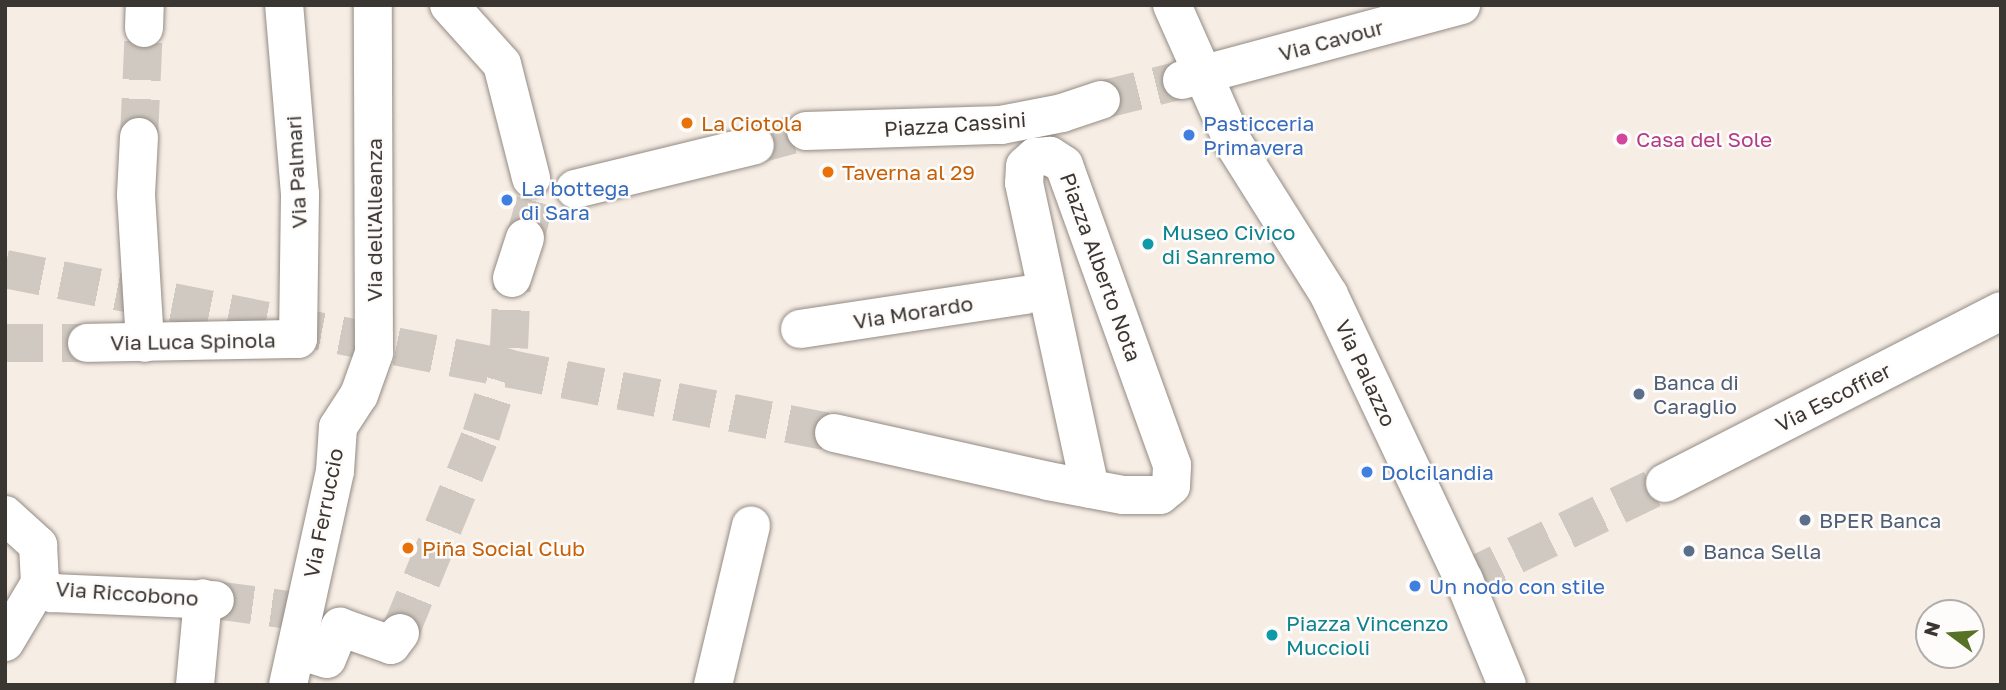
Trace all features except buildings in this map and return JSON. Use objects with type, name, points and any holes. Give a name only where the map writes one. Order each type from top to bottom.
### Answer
[{"type":"street","name":"Via Palmari","points":[[284,5],[300,194],[298,339]]},
{"type":"street","name":"Via dell'Alleanza","points":[[338,427],[359,395],[374,354],[373,5]]},
{"type":"street","points":[[449,5],[502,64],[531,178]]},
{"type":"street","name":"Via Palazzo","points":[[1172,5],[1191,77],[1329,295],[1464,580],[1507,685]]},
{"type":"street","name":"Via Cavour","points":[[1191,77],[1461,5]]},
{"type":"street","name":"Piazza Cassini","points":[[806,131],[1001,125],[1062,114],[1101,100]]},
{"type":"street","points":[[139,137],[136,195],[145,343]]},
{"type":"street","points":[[575,190],[755,145]]},
{"type":"street","name":"Piazza Alberto Nota","points":[[834,433],[1090,489],[1124,495],[1160,495],[1171,486],[1172,465],[1064,165],[1050,156],[1035,157],[1025,166],[1024,183],[1090,489]]},
{"type":"street","points":[[512,278],[525,238]]},
{"type":"street","name":"Via Morardo","points":[[800,329],[1026,295]]},
{"type":"street","name":"Via Escoffier","points":[[1665,483],[2001,311]]},
{"type":"street","name":"Via Luca Spinola","points":[[88,343],[298,339]]},
{"type":"street","name":"Via Ferruccio","points":[[293,668],[303,607],[335,471],[338,427]]},
{"type":"street","name":"Via Riccobono","points":[[5,515],[38,545],[40,583],[52,593],[209,599],[195,685]]},
{"type":"street","points":[[713,685],[751,525]]},
{"type":"street","points":[[5,642],[40,583]]},
{"type":"street","points":[[293,668],[327,659],[340,627],[391,645],[400,633]]},
{"type":"tunnel","points":[[139,137],[144,28]]},
{"type":"tunnel","points":[[1101,100],[1182,80]]},
{"type":"tunnel","points":[[755,145],[806,131]]},
{"type":"tunnel","points":[[525,238],[536,199]]},
{"type":"tunnel","points":[[5,269],[834,433]]},
{"type":"tunnel","points":[[400,633],[481,435],[509,348],[512,278]]},
{"type":"tunnel","points":[[5,343],[87,343]]},
{"type":"tunnel","points":[[1464,580],[1665,483]]},
{"type":"tunnel","points":[[215,600],[296,611]]},
{"type":"place","name":"La Ciotola","points":[[687,123]]},
{"type":"place","name":"Pasticceria Primavera","points":[[1189,135]]},
{"type":"place","name":"Casa del Sole","points":[[1622,139]]},
{"type":"place","name":"Taverna al 29","points":[[828,172]]},
{"type":"place","name":"La bottega di Sara","points":[[507,200]]},
{"type":"place","name":"Museo Civico di Sanremo","points":[[1148,244]]},
{"type":"place","name":"Banca di Caraglio","points":[[1639,394]]},
{"type":"place","name":"Dolcilandia","points":[[1367,472]]},
{"type":"place","name":"BPER Banca","points":[[1805,520]]},
{"type":"place","name":"Piña Social Club","points":[[408,548]]},
{"type":"place","name":"Banca Sella","points":[[1689,551]]},
{"type":"place","name":"Un nodo con stile","points":[[1415,586]]},
{"type":"place","name":"Piazza Vincenzo Muccioli","points":[[1272,635]]}]
